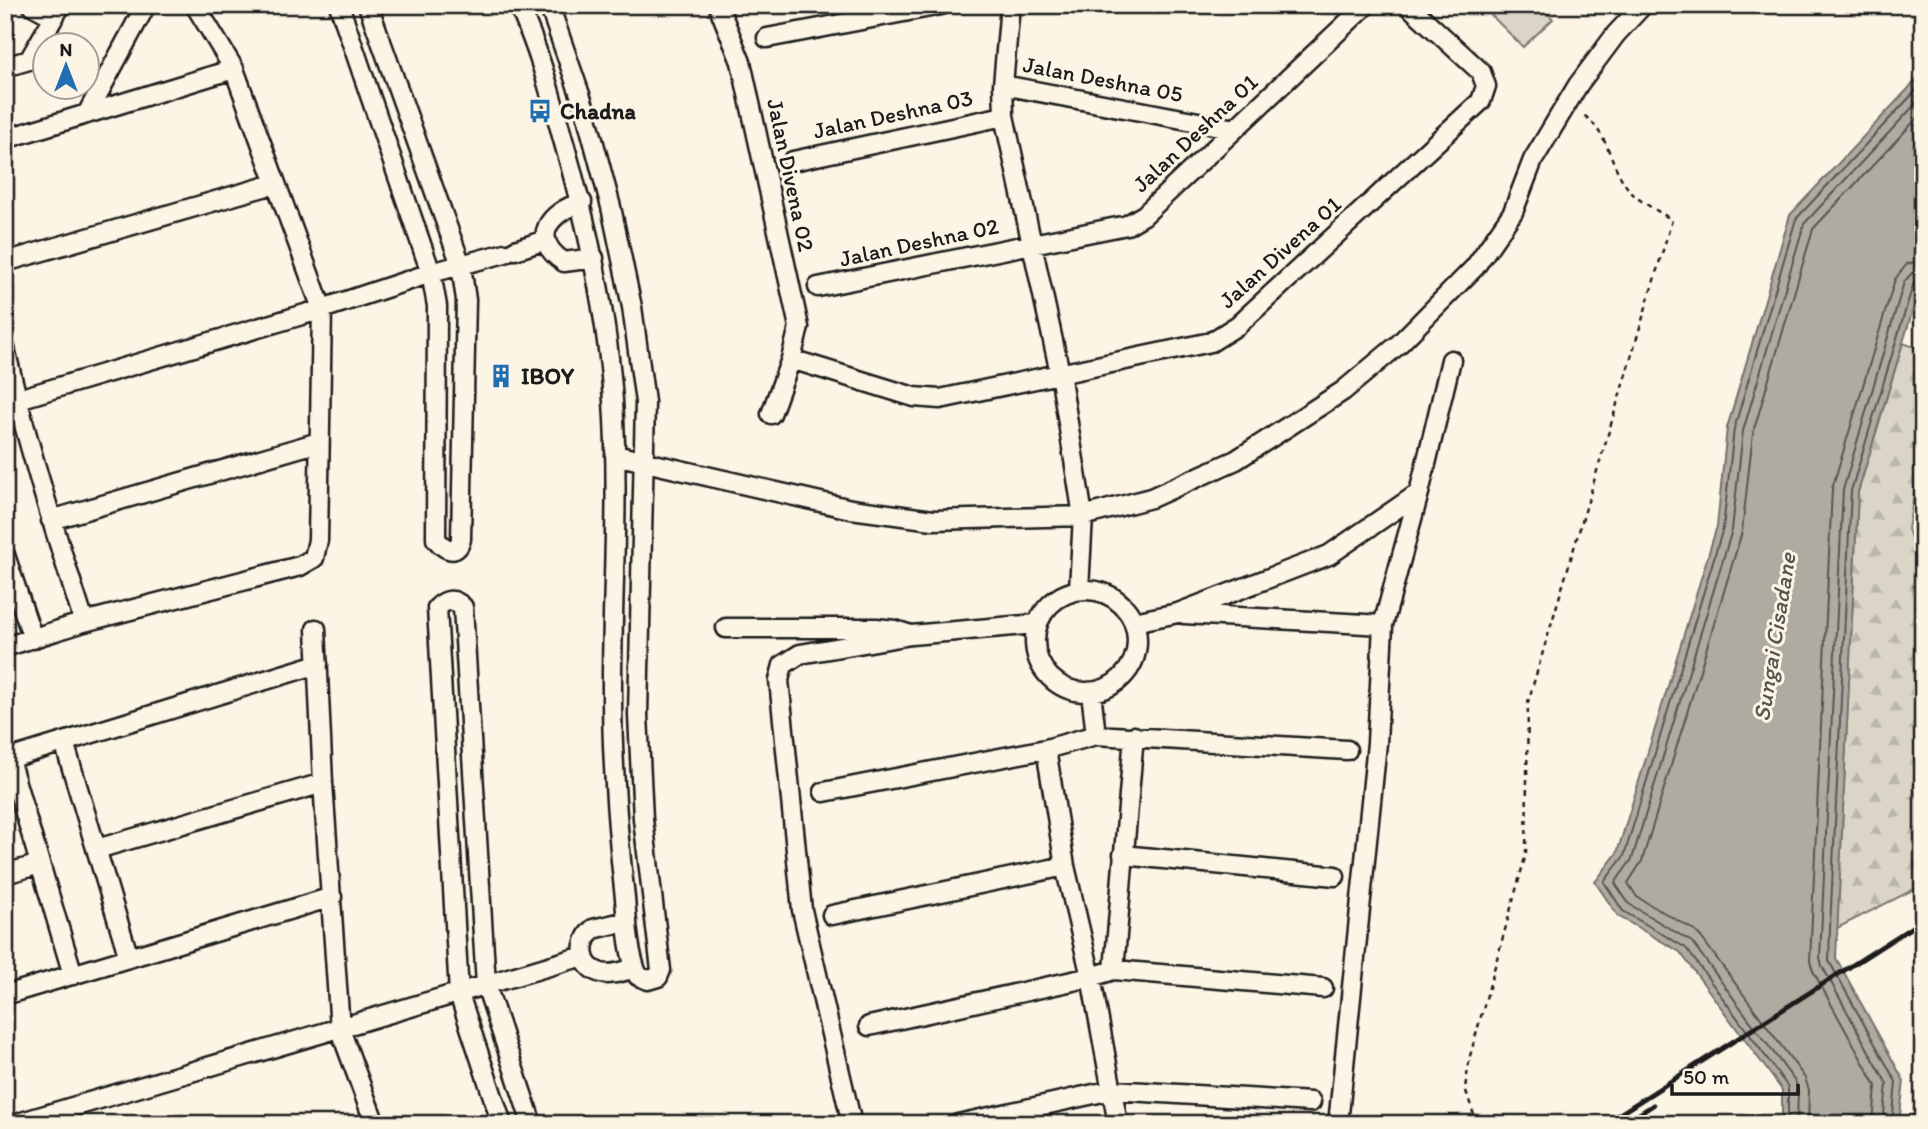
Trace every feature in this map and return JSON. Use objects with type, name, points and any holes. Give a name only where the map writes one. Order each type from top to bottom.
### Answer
[{"type":"street","points":[[5,67],[29,60],[58,11],[32,5]]},
{"type":"street","points":[[87,114],[146,5]]},
{"type":"street","points":[[5,647],[85,622],[300,566],[314,558],[318,540],[322,309],[234,69],[195,5]]},
{"type":"street","points":[[339,5],[431,273],[437,306],[436,539],[443,548],[452,550],[460,544],[461,539],[466,300],[461,265],[368,5]]},
{"type":"street","points":[[518,5],[556,113],[582,202],[594,258],[610,364],[615,455],[611,712],[616,817],[635,968],[638,976],[648,980],[658,977],[661,970],[643,819],[638,715],[645,402],[632,307],[611,207],[584,106],[549,5]]},
{"type":"street","name":"Jalan Divena 02","points":[[718,5],[741,62],[799,327],[791,359],[771,414]]},
{"type":"street","points":[[767,38],[941,5]]},
{"type":"street","points":[[1010,5],[1003,85],[1004,116],[1060,373],[1083,516],[1079,589]]},
{"type":"street","name":"Jalan Deshna 01","points":[[1030,244],[1127,225],[1144,215],[1366,5]]},
{"type":"street","name":"Jalan Divena 01","points":[[1060,373],[1211,342],[1238,325],[1481,101],[1486,86],[1481,72],[1408,5]]},
{"type":"street","points":[[615,455],[851,509],[933,520],[1083,516],[1151,498],[1236,460],[1343,391],[1398,345],[1475,267],[1513,212],[1533,160],[1558,116],[1592,64],[1643,5]]},
{"type":"street","points":[[5,139],[234,69]]},
{"type":"street","name":"Jalan Deshna 05","points":[[1003,85],[1236,130]]},
{"type":"street","name":"Jalan Deshna 03","points":[[793,161],[1004,116]]},
{"type":"street","points":[[5,262],[274,184]]},
{"type":"street","points":[[582,202],[565,207],[552,217],[545,240],[552,253],[564,262],[594,258]]},
{"type":"street","points":[[11,401],[545,240]]},
{"type":"street","name":"Jalan Deshna 02","points":[[818,287],[1030,244]]},
{"type":"street","points":[[5,348],[11,401],[85,622]]},
{"type":"street","points":[[791,359],[914,397],[940,399],[1060,373]]},
{"type":"street","points":[[1338,1124],[1377,743],[1383,625],[1451,360]]},
{"type":"street","points":[[51,520],[319,442]]},
{"type":"street","points":[[1134,622],[1178,613],[1329,555],[1419,493]]},
{"type":"street","points":[[5,555],[33,639]]},
{"type":"street","points":[[1079,589],[1096,590],[1112,596],[1125,607],[1134,622],[1137,641],[1134,659],[1124,675],[1109,687],[1091,692],[1071,690],[1052,681],[1039,664],[1034,645],[1036,624],[1046,608],[1060,596],[1079,589]]},
{"type":"street","points":[[502,1124],[459,994],[437,608],[450,600],[457,601],[463,607],[486,985],[532,1124]]},
{"type":"street","points":[[1178,613],[1383,625]]},
{"type":"street","points":[[852,1124],[802,910],[779,680],[783,665],[800,654],[911,635],[1036,624]]},
{"type":"street","points":[[726,628],[876,628],[911,635]]},
{"type":"street","points":[[316,629],[323,783],[340,1029],[374,1124]]},
{"type":"street","points":[[73,975],[7,759],[318,664]]},
{"type":"street","points":[[1091,692],[1096,735]]},
{"type":"street","points":[[824,792],[1046,749],[1096,735],[1347,750]]},
{"type":"street","points":[[1114,970],[1134,736]]},
{"type":"street","points":[[64,742],[129,958]]},
{"type":"street","points":[[1046,749],[1065,866],[1091,977],[1118,1124]]},
{"type":"street","points":[[97,849],[323,783]]},
{"type":"street","points":[[1123,855],[1335,876]]},
{"type":"street","points":[[5,874],[40,864]]},
{"type":"street","points":[[832,915],[1065,866]]},
{"type":"street","points":[[5,995],[332,897]]},
{"type":"street","points":[[627,921],[593,929],[583,943],[583,956],[589,965],[600,973],[617,973],[635,968]]},
{"type":"street","points":[[15,1124],[583,956]]},
{"type":"street","points":[[869,1026],[1114,970],[1323,988]]},
{"type":"street","points":[[958,1124],[1112,1090],[1311,1102]]},
{"type":"path","points":[[1477,1124],[1465,1088],[1470,1056],[1525,854],[1528,702],[1672,220],[1631,192],[1600,130],[1583,114],[1558,116]]},
{"type":"green space","points":[[1481,5],[1539,5],[1553,19],[1523,47]]},
{"type":"green space","points":[[1903,343],[1923,350],[1923,445],[1908,529],[1923,572],[1923,885],[1837,928],[1858,492]]},
{"type":"water","name":"Sungai Cisadane","points":[[1920,76],[1923,76],[1923,276],[1858,492],[1836,958],[1904,1081],[1899,1124],[1782,1124],[1782,1090],[1680,952],[1618,916],[1595,882],[1617,853],[1717,526],[1727,428],[1790,215]]},
{"type":"railway","points":[[1604,1124],[1923,920]]},
{"type":"railway","points":[[1624,1124],[1653,1105]]},
{"type":"place","name":"Chadna","points":[[540,111]]},
{"type":"place","name":"IBOY","points":[[501,376]]}]
